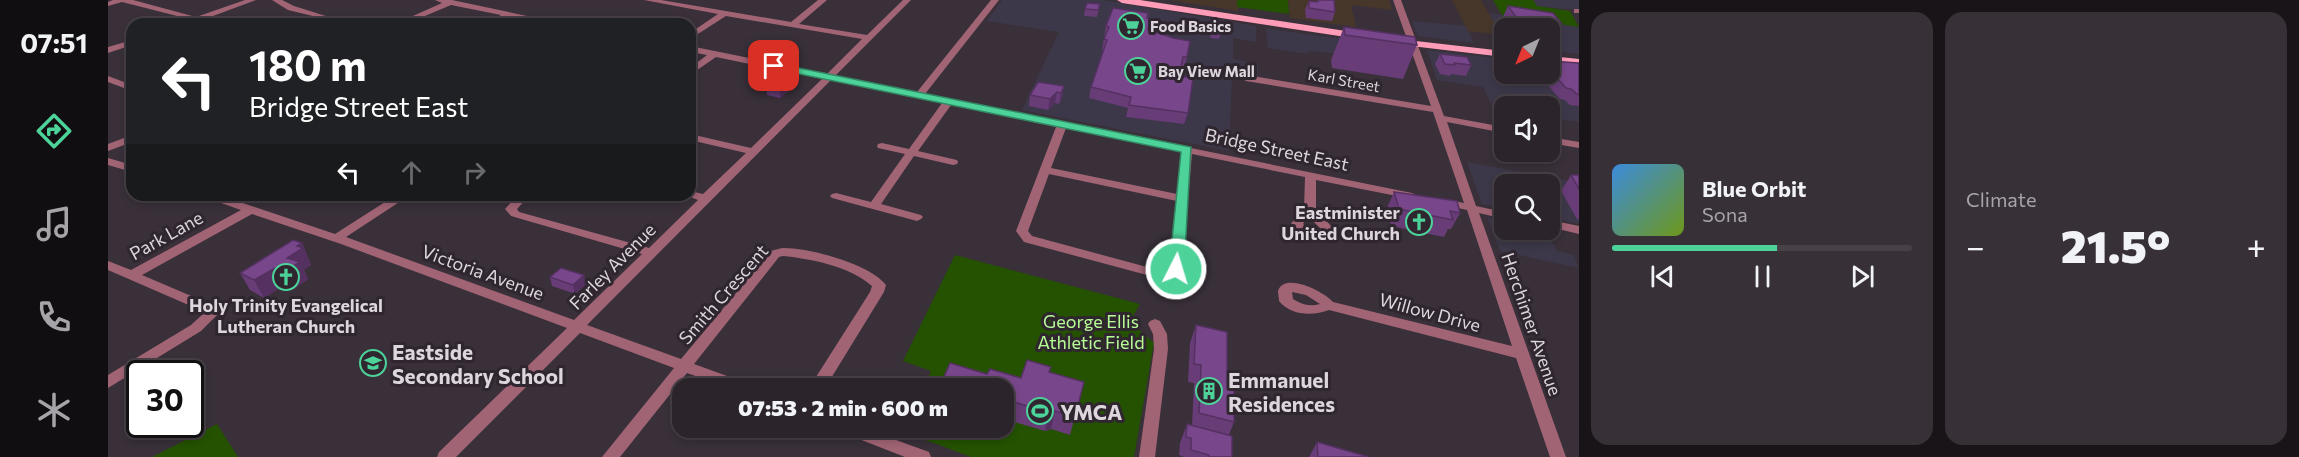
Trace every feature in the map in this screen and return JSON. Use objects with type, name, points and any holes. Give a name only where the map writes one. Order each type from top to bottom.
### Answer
[{"type":"main road","points":[[1122,0],[1337,33],[1378,36]]},
{"type":"main road","points":[[1150,0],[1494,53]]},
{"type":"main road","points":[[1412,41],[1494,48]]},
{"type":"main road","points":[[1560,55],[1579,57]]},
{"type":"main road","points":[[1560,60],[1579,62]]},
{"type":"street","points":[[108,4],[122,0],[200,18],[252,0]]},
{"type":"street","points":[[276,0],[291,8],[328,18]]},
{"type":"street","points":[[439,0],[530,18]]},
{"type":"street","points":[[648,0],[869,38]]},
{"type":"street","points":[[682,7],[694,0]]},
{"type":"street","points":[[792,25],[823,0]]},
{"type":"street","name":"Farley Avenue","points":[[445,457],[831,78],[907,0]]},
{"type":"street","points":[[919,96],[994,0]]},
{"type":"street","name":"Herchimer Avenue","points":[[1397,0],[1558,457]]},
{"type":"street","points":[[413,18],[452,1]]},
{"type":"street","points":[[500,18],[509,14]]},
{"type":"street","points":[[696,33],[724,14]]},
{"type":"street","points":[[108,50],[126,44]]},
{"type":"street","name":"Bridge Street East","points":[[696,50],[1494,213]]},
{"type":"street","points":[[696,68],[714,54]]},
{"type":"street","name":"Karl Street","points":[[1246,78],[1439,114],[1494,128]]},
{"type":"street","points":[[108,79],[126,86]]},
{"type":"street","points":[[876,204],[948,102]]},
{"type":"street","points":[[1062,125],[1022,231],[1024,235],[1028,239],[1158,274],[1172,274],[1176,269],[1187,149]]},
{"type":"street","points":[[696,138],[755,152]]},
{"type":"street","points":[[108,148],[126,140]]},
{"type":"street","points":[[1560,142],[1579,145]]},
{"type":"street","points":[[882,146],[953,162]]},
{"type":"street","points":[[108,161],[126,167]]},
{"type":"street","points":[[1045,170],[1183,199]]},
{"type":"street","points":[[1310,174],[1310,211]]},
{"type":"street","points":[[696,196],[707,199]]},
{"type":"street","points":[[836,196],[876,204],[917,217]]},
{"type":"street","name":"Victoria Avenue","points":[[225,201],[336,238],[717,378]]},
{"type":"street","points":[[336,238],[395,201]]},
{"type":"street","points":[[518,201],[511,209],[515,214],[653,253]]},
{"type":"street","name":"Park Lane","points":[[131,275],[250,210]]},
{"type":"street","points":[[1560,226],[1579,230]]},
{"type":"street","name":"Smith Crescent","points":[[684,366],[776,254],[792,252],[836,264],[873,278],[879,285],[823,378]]},
{"type":"street","points":[[108,265],[206,307],[210,315],[196,328],[108,382]]},
{"type":"street","name":"Willow Drive","points":[[1328,305],[1522,354]]},
{"type":"street","points":[[1147,457],[1161,349],[1160,334],[1155,324]]},
{"type":"street","points":[[610,457],[684,366]]},
{"type":"street","points":[[873,438],[923,457]]},
{"type":"shaded area","name":"Bay View Mall","points":[[1002,0],[1102,0],[1256,26],[1256,42],[1233,38],[1233,59],[1258,64],[1258,77],[1232,74],[1229,151],[1022,110],[1059,32],[987,21]]},
{"type":"shaded area","points":[[1169,0],[1239,0],[1238,11]]},
{"type":"shaded area","points":[[1288,0],[1389,0],[1392,10],[1351,5],[1356,27],[1290,18]]},
{"type":"shaded area","points":[[1452,0],[1481,0],[1494,23],[1494,34],[1468,31]]},
{"type":"shaded area","points":[[1528,0],[1579,0],[1579,10],[1532,6]]},
{"type":"shaded area","points":[[1489,13],[1531,18],[1494,18],[1494,22]]},
{"type":"shaded area","points":[[1412,21],[1466,26],[1474,43],[1418,36]]},
{"type":"shaded area","points":[[1560,21],[1573,23],[1579,29],[1579,54],[1560,52]]},
{"type":"shaded area","points":[[1266,28],[1402,46],[1368,56],[1308,51],[1308,54],[1268,48]]},
{"type":"shaded area","points":[[1427,50],[1494,58],[1494,84],[1560,84],[1560,72],[1579,67],[1579,122],[1560,119],[1560,96],[1494,96],[1494,109],[1483,87],[1437,80]]},
{"type":"shaded area","points":[[1467,162],[1531,174],[1494,174],[1494,206],[1482,204]]},
{"type":"shaded area","points":[[1560,179],[1579,183],[1579,224],[1560,220]]},
{"type":"shaded area","points":[[1487,217],[1494,219],[1494,235]]},
{"type":"shaded area","points":[[1496,240],[1551,240],[1557,251],[1573,255],[1579,268],[1500,251]]},
{"type":"green space","points":[[1237,0],[1288,0],[1289,14],[1237,7]]},
{"type":"green space","points":[[1493,0],[1533,0],[1537,6],[1570,11],[1579,27],[1560,24],[1560,18],[1521,18],[1502,15]]},
{"type":"green space","name":"George Ellis Athletic Field","points":[[955,255],[1140,304],[1134,314],[1133,325],[1154,343],[1134,457],[971,457],[921,438],[1014,438],[1014,378],[928,378],[931,371],[903,361]]},
{"type":"green space","points":[[217,424],[238,457],[152,457],[189,438],[204,438],[204,431]]},
{"type":"building","points":[[1318,0],[1334,0],[1335,12],[1309,8],[1309,1],[1318,2]]},
{"type":"building","points":[[1087,3],[1100,4],[1098,10],[1085,9]]},
{"type":"building","points":[[1508,6],[1553,13],[1557,18],[1517,18]]},
{"type":"building","name":"Bay View Mall","points":[[1113,8],[1148,13],[1147,18],[1151,20],[1148,29],[1190,41],[1187,57],[1183,57],[1179,76],[1193,78],[1188,113],[1129,105],[1131,97],[1091,87],[1107,40],[1104,39],[1109,27],[1106,26]]},
{"type":"building","points":[[1214,21],[1223,22],[1222,29],[1213,28]]},
{"type":"building","points":[[1344,27],[1415,37],[1417,45],[1345,35]]},
{"type":"building","points":[[1440,54],[1467,57],[1471,65],[1445,64]]},
{"type":"building","points":[[1560,62],[1579,63],[1579,95],[1566,88],[1560,81]]},
{"type":"building","points":[[782,68],[797,69],[780,84],[766,81]]},
{"type":"building","points":[[1038,82],[1064,86],[1061,93],[1057,92],[1050,99],[1030,95]]},
{"type":"building","points":[[1571,175],[1579,175],[1579,189]]},
{"type":"building","points":[[1394,192],[1457,201],[1460,213],[1450,211],[1453,220],[1399,209]]},
{"type":"building","points":[[293,240],[302,243],[297,246],[303,248],[287,258],[300,262],[285,271],[275,268],[254,280],[240,273]]},
{"type":"building","points":[[561,268],[584,275],[573,285],[550,277]]},
{"type":"building","points":[[1196,325],[1227,332],[1227,372],[1234,374],[1234,422],[1199,413],[1201,365],[1194,364]]},
{"type":"building","points":[[1027,360],[1051,367],[1049,372],[1084,382],[1075,417],[1055,411],[1049,413],[1014,402],[1014,378],[944,377],[950,363],[987,374],[990,369],[1021,378]]},
{"type":"building","points":[[1187,424],[1232,436],[1232,457],[1209,457],[1209,455],[1191,450],[1191,438],[1186,437]]},
{"type":"building","points":[[1317,442],[1369,457],[1318,457]]},
{"type":"place","name":"Food Basics","points":[[1131,26]]},
{"type":"place","name":"Bay View Mall","points":[[1138,71]]},
{"type":"place","name":"Eastminister United Church","points":[[1419,222]]},
{"type":"place","name":"Holy Trinity Evangelical Lutheran Church","points":[[286,277]]},
{"type":"place","name":"Eastside Secondary School","points":[[373,363]]},
{"type":"place","name":"Emmanuel Residences","points":[[1209,391]]},
{"type":"place","name":"YMCA","points":[[1040,411]]},
{"type":"route","points":[[774,66],[1187,149],[1176,269]]}]
